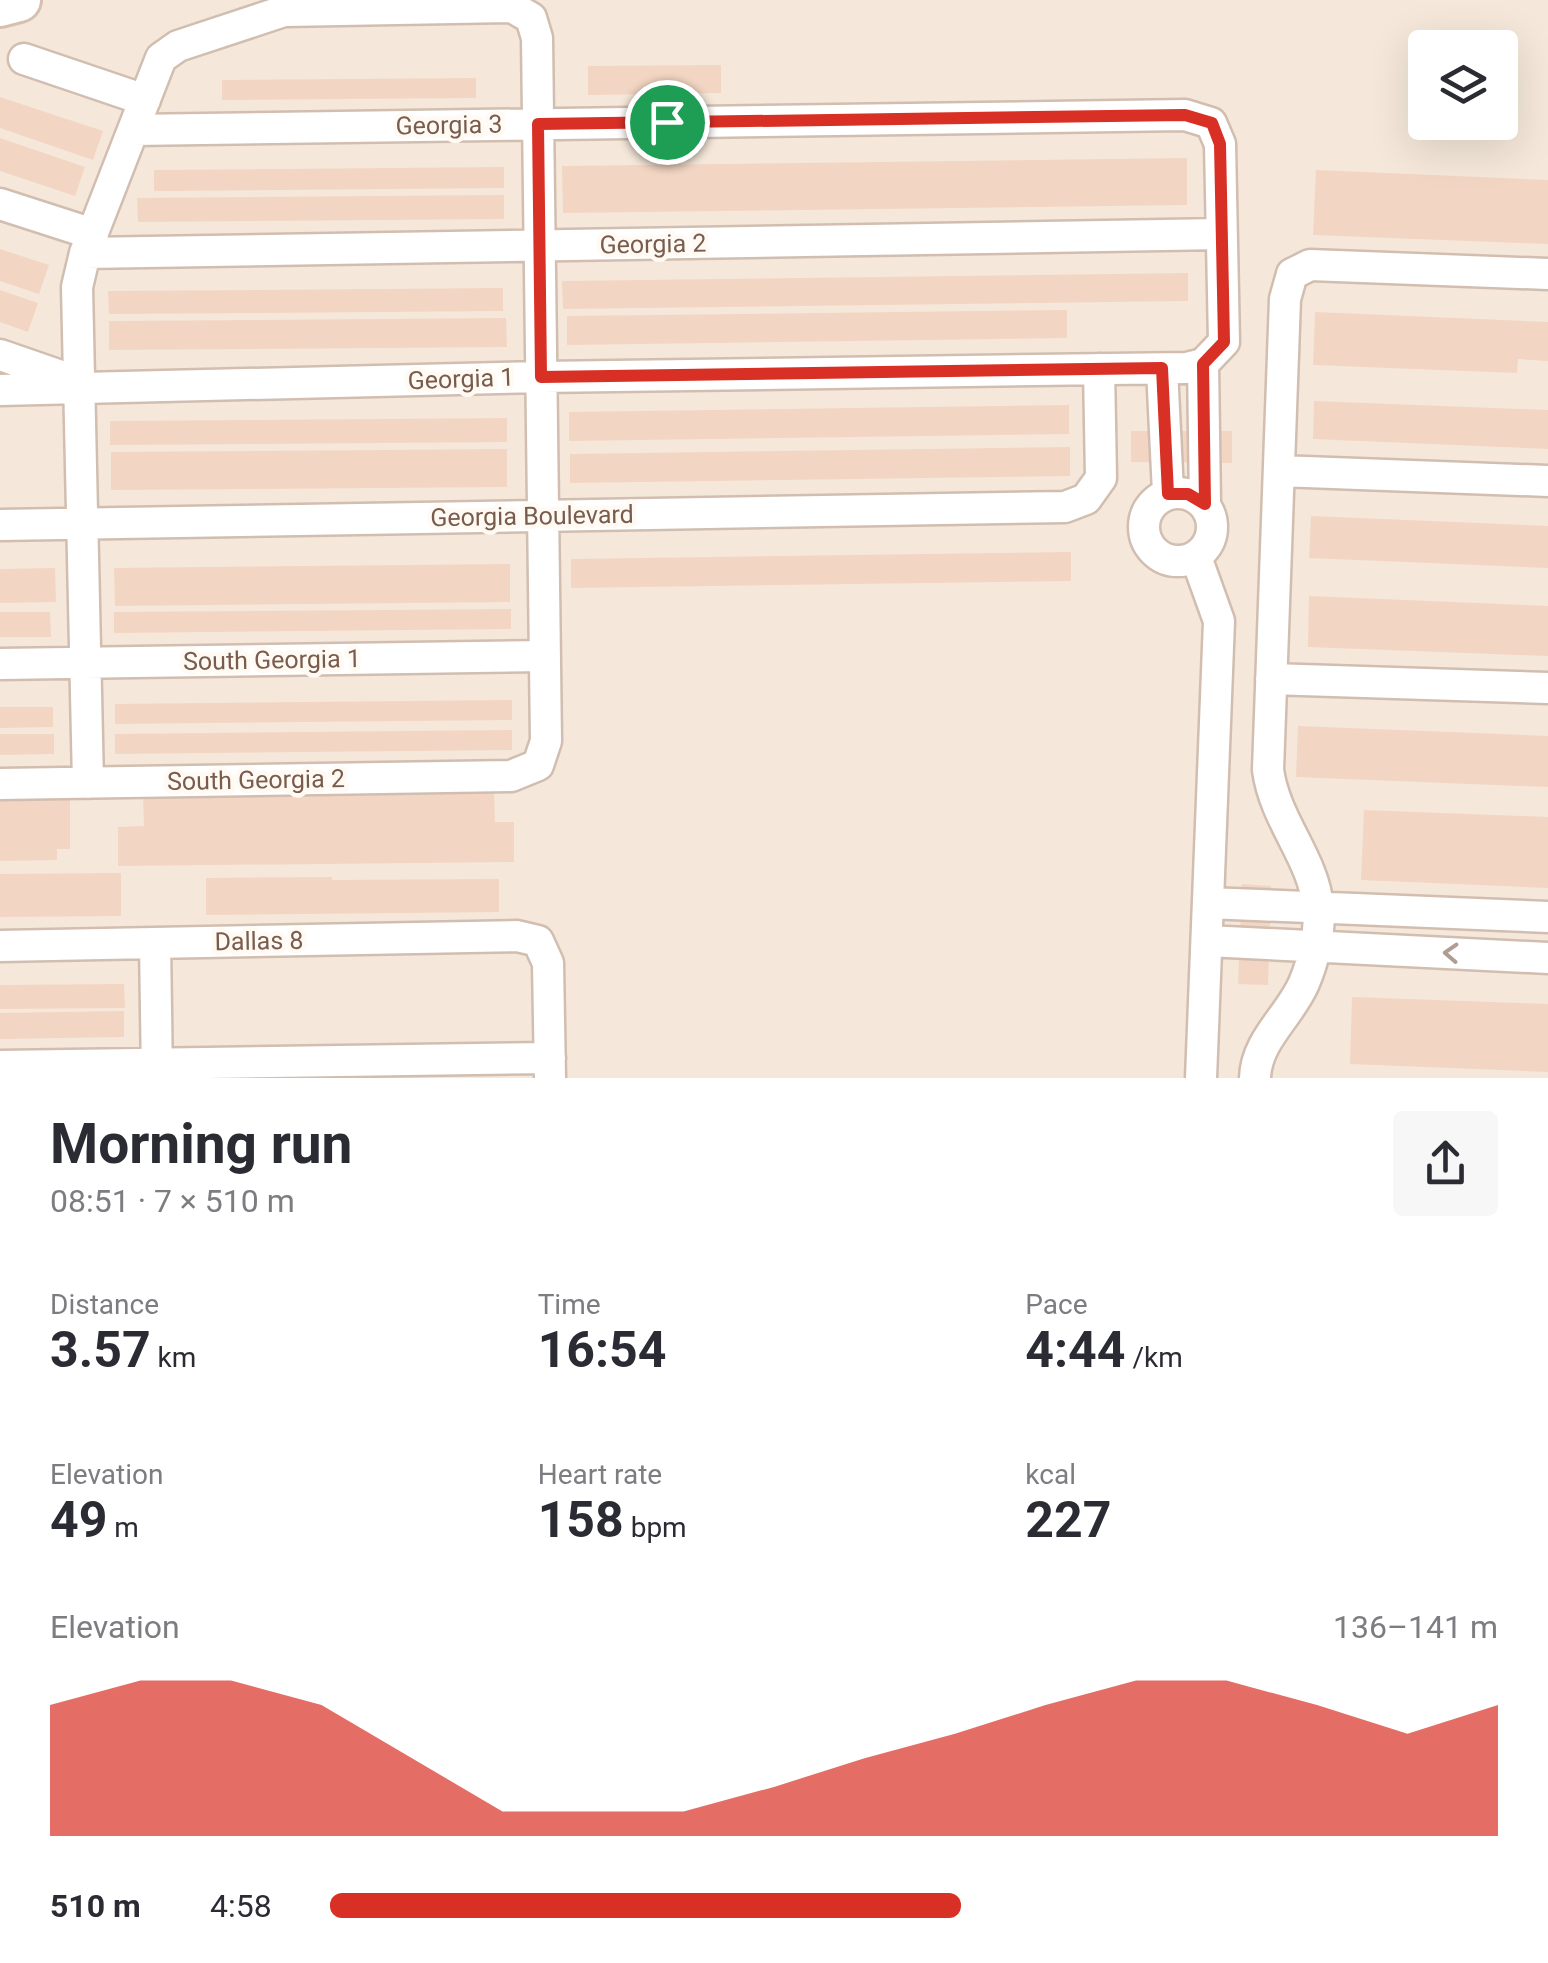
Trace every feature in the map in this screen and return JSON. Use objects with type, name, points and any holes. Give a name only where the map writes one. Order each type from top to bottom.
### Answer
[{"type":"main road","points":[[0,5],[19,0]]},
{"type":"street","points":[[88,783],[76,287],[161,58],[178,46],[284,11],[512,7],[531,18],[537,38],[544,656]]},
{"type":"street","points":[[24,59],[145,100]]},
{"type":"street","name":"Georgia 3","points":[[133,130],[1185,115],[1212,123],[1220,144],[1222,234]]},
{"type":"street","name":"Georgia 2","points":[[0,204],[89,244],[539,246],[1222,234]]},
{"type":"street","points":[[1205,504],[1188,494],[1168,494],[1152,504],[1144,522],[1146,540],[1159,556],[1177,562],[1196,556],[1210,542],[1213,523],[1205,504],[1203,364],[1224,342],[1222,234]]},
{"type":"street","points":[[1255,1078],[1255,1063],[1304,985],[1315,946],[1318,908],[1308,868],[1272,797],[1268,770],[1285,298],[1292,274],[1310,265],[1548,274]]},
{"type":"street","name":"Georgia 1","points":[[0,355],[80,386]]},
{"type":"street","name":"Georgia 1","points":[[0,390],[1162,368],[1203,364]]},
{"type":"street","points":[[1162,368],[1168,494]]},
{"type":"street","name":"Georgia Boulevard","points":[[0,525],[1065,507],[1086,500],[1100,478],[1099,369]]},
{"type":"street","points":[[1279,470],[1548,481]]},
{"type":"street","points":[[1196,556],[1219,621],[1202,1078]]},
{"type":"street","name":"South Georgia 1","points":[[0,664],[544,656]]},
{"type":"street","name":"South Georgia 2","points":[[0,784],[511,776],[538,765],[546,742],[544,656]]},
{"type":"street","points":[[1272,679],[1548,688]]},
{"type":"street","points":[[1208,903],[1548,916]]},
{"type":"street","name":"Dallas 8","points":[[0,946],[517,936],[538,941],[548,963],[550,1068]]},
{"type":"street","points":[[1207,941],[1548,958]]},
{"type":"street","points":[[155,943],[157,1071]]},
{"type":"street","points":[[0,1066],[157,1071],[550,1068]]},
{"type":"shaded area","points":[[0,0],[1548,0],[1548,1078],[0,1078]]},
{"type":"building","points":[[721,65],[721,93],[588,95],[588,66]]},
{"type":"building","points":[[476,78],[476,98],[222,100],[222,80]]},
{"type":"building","points":[[0,97],[103,131],[93,160],[0,128]]},
{"type":"building","points":[[0,138],[85,167],[75,196],[0,171]]},
{"type":"building","points":[[1187,158],[1187,205],[563,213],[562,166]]},
{"type":"building","points":[[504,167],[504,188],[154,191],[154,170]]},
{"type":"building","points":[[1316,170],[1548,180],[1548,244],[1313,235]]},
{"type":"building","points":[[504,195],[504,219],[138,222],[137,198]]},
{"type":"building","points":[[0,249],[49,265],[39,294],[0,281]]},
{"type":"building","points":[[1188,273],[1188,301],[563,309],[562,281]]},
{"type":"building","points":[[503,288],[503,311],[109,314],[108,291]]},
{"type":"building","points":[[0,290],[38,303],[28,332],[0,322]]},
{"type":"building","points":[[1067,310],[1067,338],[567,345],[567,316]]},
{"type":"building","points":[[1315,312],[1548,322],[1548,361],[1518,359],[1517,373],[1313,365]]},
{"type":"building","points":[[506,318],[507,347],[109,350],[109,321]]},
{"type":"building","points":[[1314,401],[1548,410],[1548,449],[1313,439]]},
{"type":"building","points":[[1069,405],[1069,434],[569,441],[569,412]]},
{"type":"building","points":[[507,418],[507,442],[110,445],[110,421]]},
{"type":"building","points":[[1131,431],[1232,431],[1232,463],[1131,462]]},
{"type":"building","points":[[1070,447],[1070,476],[570,483],[570,454]]},
{"type":"building","points":[[507,449],[507,487],[111,490],[111,452]]},
{"type":"building","points":[[1311,516],[1548,526],[1548,568],[1309,558]]},
{"type":"building","points":[[1071,552],[1071,581],[571,588],[571,559]]},
{"type":"building","points":[[510,564],[510,602],[115,606],[114,568]]},
{"type":"building","points":[[55,568],[56,602],[0,603],[0,569]]},
{"type":"building","points":[[1309,596],[1548,606],[1548,656],[1308,647]]},
{"type":"building","points":[[511,609],[511,629],[114,633],[114,612]]},
{"type":"building","points":[[0,612],[50,612],[51,637],[0,637]]},
{"type":"building","points":[[512,700],[512,720],[115,724],[115,704]]},
{"type":"building","points":[[0,707],[53,707],[53,727],[0,728]]},
{"type":"building","points":[[1298,726],[1548,736],[1548,787],[1296,777]]},
{"type":"building","points":[[512,730],[512,750],[115,754],[115,734]]},
{"type":"building","points":[[0,734],[54,734],[54,754],[0,755]]},
{"type":"building","points":[[494,793],[495,822],[514,822],[514,862],[118,866],[118,827],[144,826],[143,797]]},
{"type":"building","points":[[70,798],[70,849],[57,849],[57,860],[0,861],[0,799]]},
{"type":"building","points":[[1364,810],[1548,817],[1548,888],[1361,880]]},
{"type":"building","points":[[121,873],[121,916],[0,917],[0,874]]},
{"type":"building","points":[[206,878],[499,879],[499,912],[206,915]]},
{"type":"building","points":[[1242,884],[1271,886],[1268,985],[1238,984]]},
{"type":"building","points":[[124,984],[125,1008],[0,1009],[0,985]]},
{"type":"building","points":[[1352,997],[1548,1004],[1548,1072],[1350,1064]]},
{"type":"building","points":[[124,1011],[124,1037],[0,1039],[0,1013]]},
{"type":"route","points":[[1185,115],[1212,123],[1220,144],[1224,342],[1203,364],[1205,504],[1188,494],[1168,494],[1162,368],[541,377],[538,124],[667,122],[1185,115]]}]
